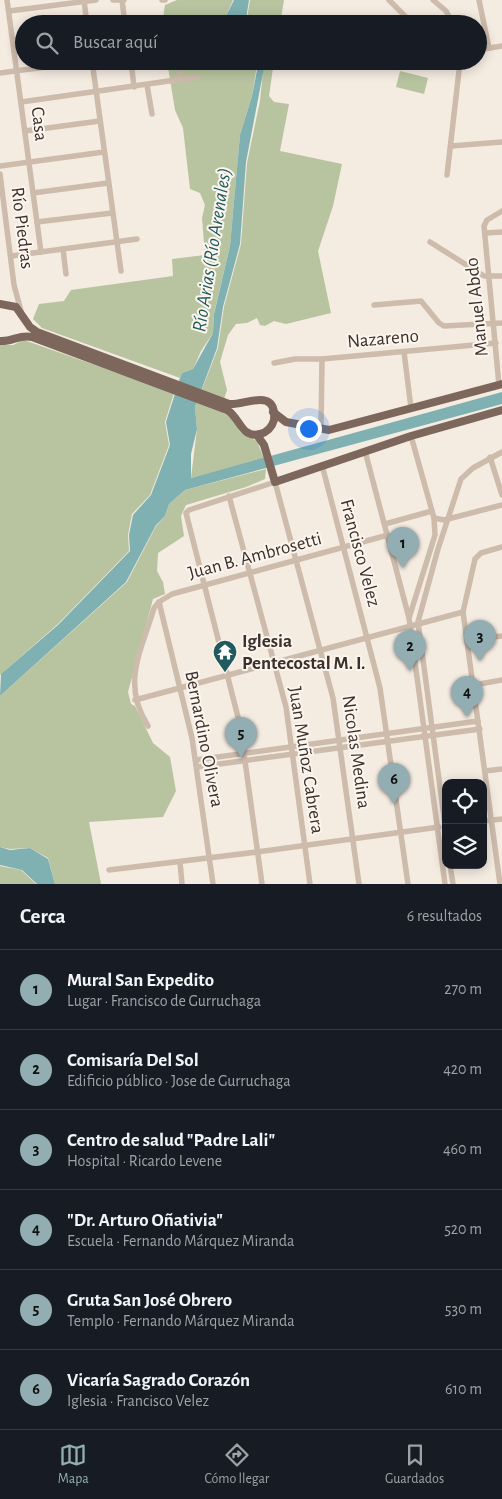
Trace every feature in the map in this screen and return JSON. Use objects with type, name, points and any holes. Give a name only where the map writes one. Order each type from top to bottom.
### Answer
[{"type":"main road","points":[[1,304],[12,305],[37,332],[228,407],[245,431],[257,435],[268,431]]},
{"type":"main road","points":[[20,336],[24,329],[23,316]]},
{"type":"main road","points":[[0,341],[8,341],[20,336],[32,337],[161,381]]},
{"type":"main road","points":[[228,407],[259,398],[268,403],[284,421],[321,430],[335,429],[501,384]]},
{"type":"main road","points":[[238,420],[239,411],[244,403]]},
{"type":"main road","points":[[265,448],[268,431],[274,420],[274,412]]},
{"type":"main road","points":[[257,435],[265,448],[274,478],[322,465],[411,436],[502,412]]},
{"type":"street","name":"Casa","points":[[8,0],[15,56]]},
{"type":"street","points":[[9,11],[96,0]]},
{"type":"street","points":[[113,0],[123,0],[125,15]]},
{"type":"street","points":[[389,0],[404,15]]},
{"type":"street","points":[[433,0],[448,15]]},
{"type":"street","points":[[479,0],[482,15]]},
{"type":"street","points":[[84,1],[86,15]]},
{"type":"street","points":[[487,38],[489,48],[502,46]]},
{"type":"street","points":[[0,73],[24,70]]},
{"type":"street","points":[[93,70],[121,271]]},
{"type":"street","points":[[132,70],[134,86]]},
{"type":"street","points":[[179,70],[180,79]]},
{"type":"street","name":"Casa","points":[[17,71],[41,252]]},
{"type":"street","points":[[447,175],[459,71]]},
{"type":"street","points":[[21,102],[197,77]]},
{"type":"street","points":[[148,85],[152,114]]},
{"type":"street","points":[[25,132],[100,121]]},
{"type":"street","points":[[451,146],[502,142]]},
{"type":"street","points":[[0,166],[104,152]]},
{"type":"street","name":"Río Piedras","points":[[0,174],[14,285],[23,316]]},
{"type":"street","points":[[33,193],[108,183]]},
{"type":"street","points":[[502,211],[487,220],[484,229],[502,232]]},
{"type":"street","points":[[37,222],[112,213]]},
{"type":"street","name":"Manuel Abdo","points":[[484,229],[501,384]]},
{"type":"street","points":[[11,256],[138,239]]},
{"type":"street","points":[[430,242],[482,275],[489,277],[502,276]]},
{"type":"street","points":[[63,249],[66,274]]},
{"type":"street","points":[[1,304],[13,298],[14,285]]},
{"type":"street","points":[[374,305],[418,300],[425,304],[436,320],[444,326],[502,322]]},
{"type":"street","name":"Nazareno","points":[[274,363],[295,359],[322,359],[496,343]]},
{"type":"street","points":[[404,352],[411,408]]},
{"type":"street","points":[[321,430],[322,359]]},
{"type":"street","points":[[409,621],[435,535],[434,518],[411,436]]},
{"type":"street","points":[[365,451],[409,621],[445,884]]},
{"type":"street","points":[[445,824],[418,622],[461,479],[473,468],[502,452]]},
{"type":"street","points":[[490,457],[502,495]]},
{"type":"street","name":"Francisco Velez","points":[[322,465],[380,688],[408,884]]},
{"type":"street","points":[[262,884],[239,722],[186,513],[189,510],[274,478]]},
{"type":"street","name":"Nicolas Medina","points":[[274,478],[333,698],[359,884]]},
{"type":"street","name":"Juan Muñoz Cabrera","points":[[229,496],[286,707],[310,884]]},
{"type":"street","points":[[434,518],[448,519],[502,505]]},
{"type":"street","points":[[385,524],[432,511]]},
{"type":"street","name":"Juan B. Ambrosetti","points":[[159,602],[172,594],[388,535]]},
{"type":"street","points":[[500,884],[463,612],[475,560],[481,553],[502,547]]},
{"type":"street","points":[[148,726],[135,700],[134,674],[154,608],[159,602]]},
{"type":"street","name":"Bernardino Olivera","points":[[159,602],[196,760],[213,884]]},
{"type":"street","points":[[135,700],[320,651],[367,637],[409,621],[418,622],[463,612]]},
{"type":"street","points":[[468,640],[502,636]]},
{"type":"street","points":[[474,685],[502,680]]},
{"type":"street","points":[[197,768],[292,747],[478,720]]},
{"type":"street","points":[[196,760],[292,754],[480,729]]},
{"type":"street","points":[[485,771],[502,769]]},
{"type":"street","points":[[487,821],[502,819]]},
{"type":"street","points":[[109,870],[442,828]]},
{"type":"street","points":[[180,862],[182,884]]},
{"type":"street","points":[[451,869],[453,884]]},
{"type":"green space","points":[[177,0],[233,0],[227,15],[163,15],[165,5]]},
{"type":"green space","points":[[250,0],[284,0],[282,15],[248,15]]},
{"type":"green space","points":[[168,70],[256,70],[252,96],[240,135],[230,246],[214,313],[213,333],[201,351],[193,369],[182,373],[180,378],[42,328],[33,319],[39,304],[64,301],[71,290],[173,276],[172,259],[205,255],[202,218],[205,205],[200,193],[190,189],[183,128],[175,110]]},
{"type":"green space","points":[[263,70],[273,70],[269,96],[274,102],[289,104],[280,151],[342,164],[333,206],[318,251],[331,313],[286,324],[274,321],[265,326],[260,325],[257,318],[247,323],[236,324],[228,335],[220,362],[227,390],[220,411],[233,418],[240,432],[257,441],[264,459],[191,478],[197,429],[195,407],[218,348],[224,307],[241,244],[247,163],[260,101]]},
{"type":"green space","points":[[400,71],[428,78],[424,94],[396,87]]},
{"type":"green space","points":[[24,340],[174,393],[165,422],[169,445],[150,495],[132,514],[128,535],[129,551],[58,624],[0,675],[0,345],[13,345]]},
{"type":"green space","points":[[266,469],[265,479],[246,487],[186,505],[181,516],[184,536],[158,553],[157,571],[163,582],[165,594],[153,599],[128,692],[131,704],[135,706],[153,743],[170,757],[176,791],[163,817],[89,822],[101,884],[55,884],[48,858],[30,848],[10,849],[0,847],[0,696],[127,582],[156,526],[165,516],[169,504],[185,490]]},
{"type":"green space","points":[[0,866],[21,870],[36,884],[0,884]]},
{"type":"water","points":[[234,0],[249,0],[247,15],[227,14]]},
{"type":"water","points":[[257,70],[264,70],[246,162],[240,244],[223,307],[217,348],[195,407],[197,429],[191,454],[191,478],[502,392],[502,404],[185,490],[169,504],[165,516],[156,525],[126,582],[0,696],[1,674],[58,625],[130,551],[129,535],[133,515],[151,495],[170,445],[166,422],[180,378],[182,373],[193,369],[213,333],[214,314],[230,246],[240,135],[252,96]]},
{"type":"water","points":[[0,847],[10,850],[30,848],[48,859],[55,884],[37,884],[22,870],[0,865]]},
{"type":"place","name":"Mural San Expedito","points":[[403,568]]},
{"type":"place","name":"Centro de salud \"Padre Lali\"","points":[[480,661]]},
{"type":"place","name":"Comisaría Del Sol","points":[[410,671]]},
{"type":"place","name":"Iglesia Pentecostal M. I.","points":[[225,673]]},
{"type":"place","name":"\"Dr. Arturo Oñativia\"","points":[[467,717]]},
{"type":"place","name":"Gruta San José Obrero","points":[[241,758]]},
{"type":"place","name":"Vicaría Sagrado Corazón","points":[[394,804]]},
{"type":"water label","name":"Río Arias (Río Arenales)","points":[[212,250]]}]
